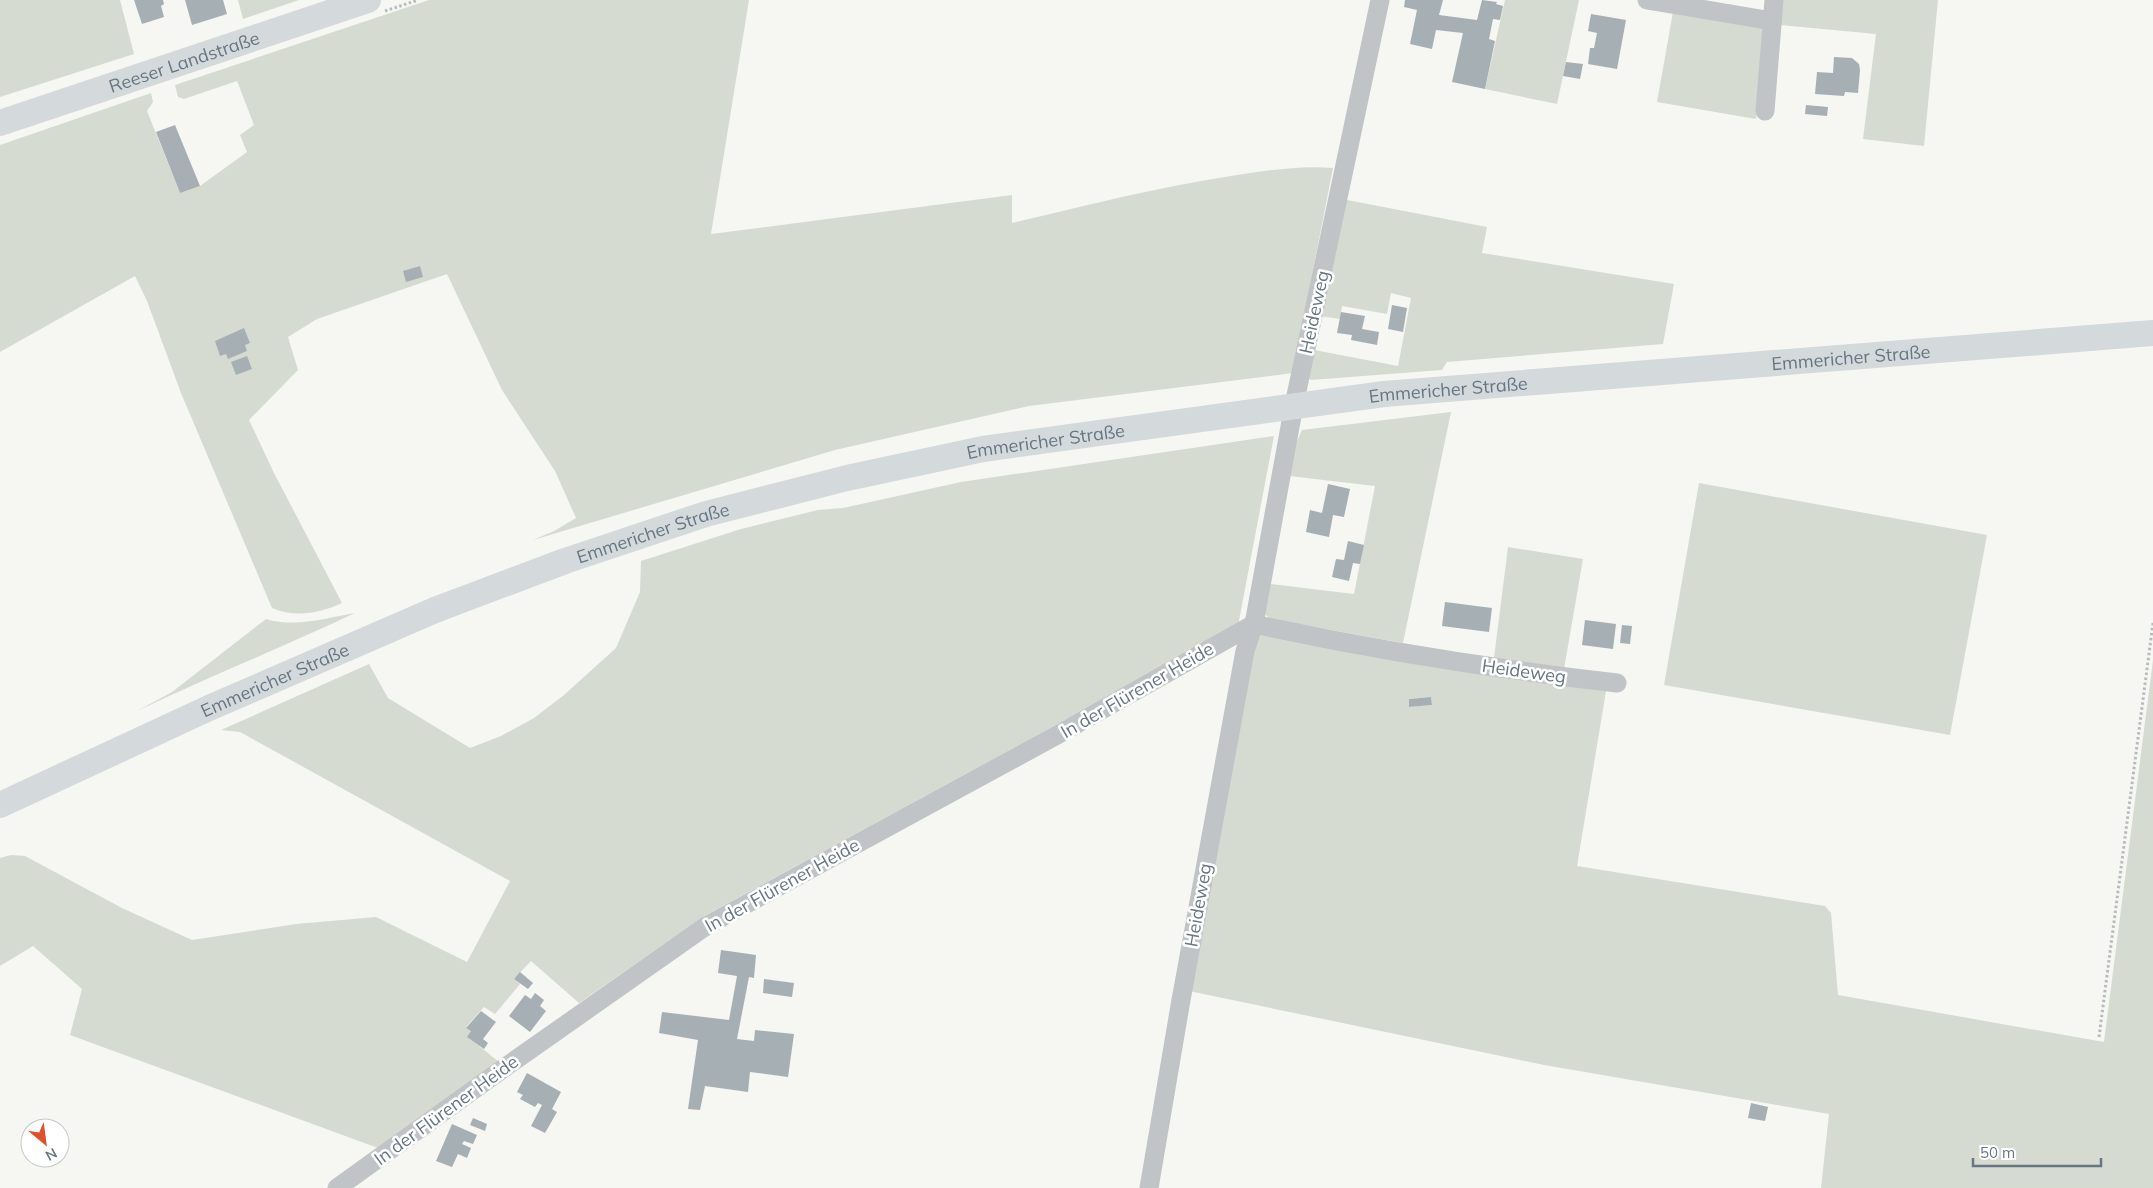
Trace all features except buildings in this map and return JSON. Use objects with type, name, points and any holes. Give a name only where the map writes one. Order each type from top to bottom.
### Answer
[{"type":"main road","name":"Reeser Landstraße","points":[[0,123],[368,0]]},
{"type":"main road","name":"Emmericher Straße","points":[[0,805],[200,712],[435,610],[565,561],[706,514],[847,478],[984,449],[1384,394],[2153,333]]},
{"type":"street","name":"Heideweg","points":[[1149,1188],[1203,877],[1246,651],[1254,624],[1294,405],[1380,0]]},
{"type":"street","points":[[1647,0],[1772,21]]},
{"type":"street","points":[[1765,111],[1774,0]]},
{"type":"street","name":"Heideweg","points":[[1254,624],[1366,647],[1514,671],[1617,683]]},
{"type":"street","name":"In der Flürener Heide","points":[[338,1188],[496,1073],[706,926],[1059,734],[1254,624]]},
{"type":"path","points":[[2099,1037],[2153,623]]},
{"type":"shaded area","points":[[0,0],[120,0],[134,54],[0,97]]},
{"type":"shaded area","points":[[238,0],[299,0],[243,19]]},
{"type":"shaded area","points":[[429,0],[749,0],[711,234],[1012,195],[1012,223],[1203,180],[1282,169],[1307,167],[1333,168],[1293,373],[1029,406],[835,450],[533,540],[554,531],[576,518],[555,471],[502,390],[447,274],[317,319],[288,337],[298,370],[249,420],[274,473],[342,603],[317,612],[308,613],[290,613],[272,608],[181,393],[147,301],[135,276],[0,352],[0,145],[151,93],[153,102],[147,111],[180,193],[200,186],[247,152],[240,135],[254,125],[237,81],[184,99],[178,97],[175,85]]},
{"type":"shaded area","points":[[1505,0],[1579,0],[1557,104],[1485,89]]},
{"type":"shaded area","points":[[1783,0],[1938,0],[1924,146],[1863,139],[1876,34],[1780,25]]},
{"type":"shaded area","points":[[1673,12],[1761,26],[1765,32],[1756,119],[1657,102]]},
{"type":"shaded area","points":[[1342,199],[1487,227],[1482,253],[1674,284],[1663,344],[1447,362],[1442,370],[1311,380],[1307,377],[1309,349],[1398,366],[1411,298],[1391,293],[1387,314],[1342,306],[1340,319],[1320,316]]},
{"type":"shaded area","points":[[1451,412],[1403,643],[1270,619],[1265,614],[1271,584],[1354,594],[1375,486],[1289,476],[1294,448],[1302,430]]},
{"type":"shaded area","points":[[1274,436],[1238,626],[706,915],[579,1003],[531,961],[514,979],[520,984],[495,1014],[484,1007],[466,1027],[471,1031],[468,1037],[499,1062],[378,1148],[70,1035],[82,989],[33,946],[0,966],[0,858],[11,855],[25,856],[122,908],[192,940],[296,924],[376,917],[467,962],[510,881],[240,732],[221,730],[369,664],[388,698],[470,748],[501,736],[534,718],[564,695],[616,648],[640,592],[641,561],[741,529],[818,510],[843,508],[961,482]]},
{"type":"shaded area","points":[[1699,483],[1987,535],[1950,735],[1664,685]]},
{"type":"shaded area","points":[[1508,547],[1583,559],[1564,669],[1494,658]]},
{"type":"shaded area","points":[[355,613],[137,711],[172,692],[266,619],[288,623]]},
{"type":"shaded area","points":[[1262,632],[1606,691],[1577,866],[1825,906],[1831,913],[1838,995],[2104,1042],[2153,660],[2153,1188],[1821,1188],[1829,1114],[1544,1065],[1189,991],[1254,638]],"holes":[[[1431,697],[1432,705],[1409,707],[1409,699]]]}]
